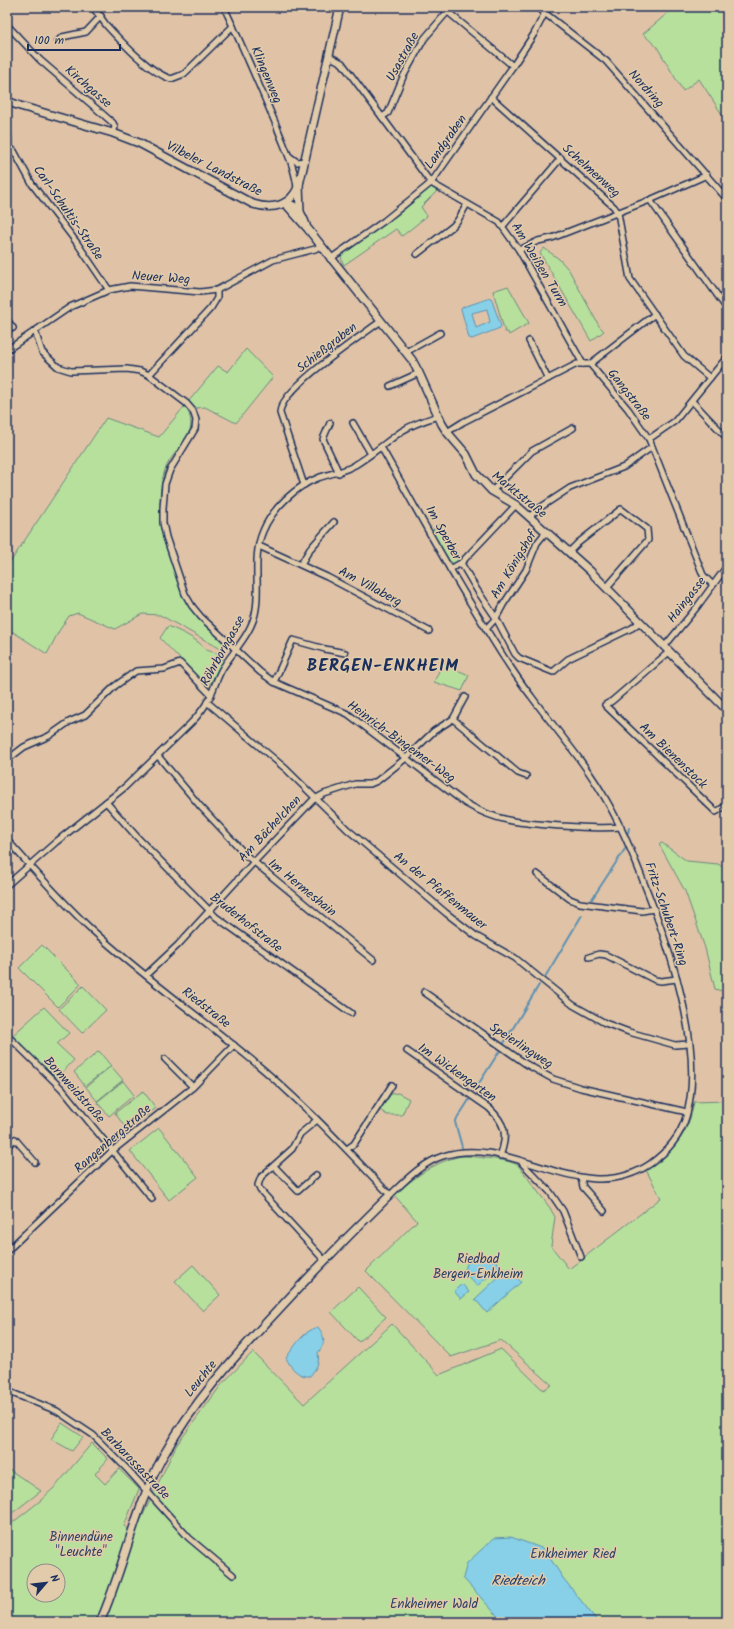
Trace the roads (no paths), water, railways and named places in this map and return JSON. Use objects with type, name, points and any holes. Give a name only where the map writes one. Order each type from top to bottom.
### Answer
[{"type":"street","points":[[92,7],[101,16],[106,25],[146,64],[158,74],[171,79],[184,74],[233,26]]},
{"type":"street","name":"Klingenweg","points":[[224,7],[287,152],[298,188]]},
{"type":"street","points":[[285,204],[291,199],[298,188],[340,7]]},
{"type":"street","points":[[442,7],[513,66]]},
{"type":"street","name":"Nordring","points":[[537,7],[606,61],[707,175],[727,200]]},
{"type":"street","name":"Landgraben","points":[[330,258],[384,221],[431,183],[513,66],[548,7]]},
{"type":"street","name":"Usastraße","points":[[382,117],[388,113],[403,77],[424,38],[448,11]]},
{"type":"street","points":[[58,41],[62,37],[86,32],[101,16]]},
{"type":"street","name":"Kirchgasse","points":[[7,25],[40,60],[114,123],[115,127],[113,133]]},
{"type":"street","name":"Am Weißen Turm","points":[[329,56],[342,63],[431,183],[499,222],[503,226],[583,364]]},
{"type":"street","name":"Schelmenweg","points":[[491,97],[561,158],[618,212],[630,279],[684,356],[710,378]]},
{"type":"street","name":"Vilbeler Landstraße","points":[[7,101],[113,133],[139,143],[253,204],[270,207],[285,204]]},
{"type":"street","points":[[7,116],[9,148],[7,165]]},
{"type":"street","name":"Carl-Schultis-Straße","points":[[9,148],[14,152],[32,184],[77,243],[109,290]]},
{"type":"street","points":[[287,152],[294,161],[305,161]]},
{"type":"street","points":[[503,226],[561,158]]},
{"type":"street","points":[[518,250],[538,241],[552,238],[650,200],[707,175]]},
{"type":"street","points":[[298,188],[300,212]]},
{"type":"street","points":[[650,200],[727,309]]},
{"type":"street","points":[[285,204],[292,205],[300,212]]},
{"type":"street","name":"Marktstraße","points":[[285,204],[308,229],[406,352],[419,373],[438,416],[447,432],[466,454],[476,474],[492,491],[516,505],[607,587],[666,650],[727,710]]},
{"type":"street","points":[[417,254],[453,226],[467,204]]},
{"type":"street","name":"Marktstraße","points":[[300,212],[308,229]]},
{"type":"street","name":"Neuer Weg","points":[[7,350],[70,307],[109,290],[130,286],[200,292],[217,290],[273,260],[321,246]]},
{"type":"street","points":[[149,375],[211,308],[217,298],[217,290]]},
{"type":"street","points":[[590,364],[654,314]]},
{"type":"street","points":[[7,320],[13,328]]},
{"type":"street","name":"Schießgraben","points":[[304,485],[280,413],[281,406],[294,390],[320,365],[381,321]]},
{"type":"street","name":"Heinrich-Bingemer-Weg","points":[[35,331],[42,352],[58,367],[71,371],[135,370],[149,375],[186,403],[193,411],[196,426],[193,434],[170,470],[163,493],[163,523],[166,537],[185,594],[192,606],[201,617],[260,672],[274,682],[344,711],[465,803],[480,812],[515,823],[591,828],[621,827]]},
{"type":"street","points":[[406,352],[440,333]]},
{"type":"street","points":[[529,341],[548,379]]},
{"type":"street","points":[[649,439],[675,421],[727,357]]},
{"type":"street","name":"Gangstraße","points":[[447,432],[463,422],[578,364],[590,364],[628,409],[649,439],[703,575],[713,585]]},
{"type":"street","points":[[390,386],[419,373]]},
{"type":"street","points":[[692,401],[727,438]]},
{"type":"street","name":"Röhrborngasse","points":[[7,885],[125,787],[190,724],[207,702],[223,668],[249,628],[256,611],[258,546],[263,530],[274,513],[285,501],[304,485],[320,477],[339,473],[355,465],[402,431],[438,416]]},
{"type":"street","points":[[330,423],[323,439],[339,473]]},
{"type":"street","points":[[353,423],[371,454]]},
{"type":"street","points":[[492,491],[532,451],[573,428]]},
{"type":"street","name":"Im Sperber","points":[[381,447],[450,569],[486,628]]},
{"type":"street","points":[[529,517],[538,509],[570,488],[624,467],[652,447]]},
{"type":"street","points":[[450,569],[462,563],[516,505]]},
{"type":"street","points":[[569,552],[578,543],[621,510],[647,529],[648,540],[607,587]]},
{"type":"street","points":[[300,564],[310,549],[334,522]]},
{"type":"street","name":"Am Königshof","points":[[486,628],[496,618],[503,604],[526,570],[537,543],[546,532]]},
{"type":"street","name":"Am Villaberg","points":[[258,546],[327,577],[429,631]]},
{"type":"street","name":"Im Sperber","points":[[462,563],[477,590],[496,618],[515,654],[520,658],[553,672],[568,659],[632,628],[640,622]]},
{"type":"street","name":"Haingasse","points":[[605,705],[612,701],[666,650],[727,566]]},
{"type":"street","name":"Fritz-Schubert-Ring","points":[[390,1195],[417,1170],[428,1163],[443,1156],[466,1152],[482,1152],[500,1156],[581,1178],[617,1178],[631,1174],[647,1166],[663,1154],[672,1144],[683,1125],[687,1112],[691,1084],[689,1044],[677,979],[654,908],[621,827],[598,786],[558,729],[522,685],[486,628]]},
{"type":"street","points":[[274,682],[293,640],[324,649],[345,653]]},
{"type":"street","points":[[7,760],[24,747],[49,736],[69,722],[85,715],[116,686],[138,671],[164,669],[180,663],[211,695]]},
{"type":"street","name":"Am Bächelchen","points":[[146,976],[178,946],[209,910],[309,803],[324,794],[355,784],[373,783],[406,758],[434,731],[453,719],[465,697]]},
{"type":"street","name":"An der Pfaffenmauer","points":[[207,702],[280,764],[347,829],[454,919],[476,936],[515,958],[573,1005],[605,1023],[629,1032],[675,1045],[689,1044]]},
{"type":"street","name":"Am Bienenstock","points":[[605,705],[716,812],[727,805]]},
{"type":"street","points":[[453,719],[518,774],[526,776]]},
{"type":"street","name":"Im Hermeshain","points":[[158,756],[200,806],[254,862],[373,960]]},
{"type":"street","name":"Bruderhofstraße","points":[[106,802],[137,837],[216,917],[351,1013]]},
{"type":"street","name":"Riedstraße","points":[[7,840],[73,912],[117,952],[234,1045],[286,1090],[347,1148],[390,1195]]},
{"type":"street","points":[[537,874],[570,899],[580,903],[642,911],[654,908]]},
{"type":"street","points":[[589,958],[603,954],[655,980],[661,981],[677,979]]},
{"type":"street","name":"Speierlingweg","points":[[424,992],[526,1064],[553,1079],[581,1088],[687,1112]]},
{"type":"street","name":"Bornweidstraße","points":[[7,1034],[62,1089],[152,1199]]},
{"type":"street","name":"Rangenbergstraße","points":[[7,1251],[112,1151],[193,1088],[234,1045]]},
{"type":"street","name":"Im Wickengarten","points":[[407,1051],[489,1108],[498,1117],[505,1134],[505,1143],[500,1156]]},
{"type":"street","points":[[165,1059],[193,1088]]},
{"type":"street","points":[[347,1148],[354,1144],[392,1085]]},
{"type":"street","points":[[317,1120],[300,1134],[292,1149],[259,1180],[259,1187],[324,1260]]},
{"type":"street","points":[[7,1146],[15,1139],[35,1162]]},
{"type":"street","points":[[521,1161],[550,1192],[563,1211],[581,1257]]},
{"type":"street","points":[[274,1166],[298,1191],[316,1175]]},
{"type":"street","points":[[581,1178],[583,1187],[604,1211]]},
{"type":"street","name":"Leuchte","points":[[100,1622],[146,1490],[177,1433],[199,1400],[249,1340],[324,1260],[390,1195]]},
{"type":"street","points":[[7,1399],[9,1392]]},
{"type":"street","name":"Barbarossastraße","points":[[9,1392],[57,1411],[93,1435],[128,1470],[189,1538],[233,1575]]},
{"type":"water","points":[[491,298],[501,326],[500,328],[472,339],[469,338],[461,309]],"holes":[[[487,309],[490,322],[476,328],[472,313]]]},
{"type":"water","points":[[491,1256],[505,1270],[501,1273],[498,1269],[494,1268],[489,1272],[489,1276],[477,1286],[464,1272],[468,1261]]},
{"type":"water","points":[[508,1268],[521,1282],[487,1313],[475,1299]]},
{"type":"water","points":[[462,1284],[469,1292],[461,1299],[454,1291]]},
{"type":"water","points":[[318,1327],[324,1340],[318,1353],[318,1363],[310,1376],[302,1375],[295,1371],[286,1358],[304,1335]]},
{"type":"water","name":"Riedteich","points":[[511,1537],[544,1549],[563,1578],[598,1622],[503,1622],[463,1578],[467,1563],[494,1538]]},
{"type":"waterway","points":[[628,833],[629,828]]},
{"type":"waterway","points":[[592,899],[625,849]]},
{"type":"waterway","points":[[545,977],[582,915]]},
{"type":"waterway","points":[[504,1043],[539,985]]},
{"type":"waterway","points":[[474,1091],[499,1052]]},
{"type":"waterway","points":[[462,1147],[455,1122],[469,1100]]},
{"type":"district","name":"BERGEN-ENKHEIM","points":[[383,666]]},
{"type":"park label","name":"Riedbad Bergen-Enkheim","points":[[478,1266]]},
{"type":"park label","name":"Binnendüne \"Leuchte\"","points":[[81,1544]]},
{"type":"park label","name":"Enkheimer Ried","points":[[573,1554]]},
{"type":"park label","name":"Enkheimer Wald","points":[[434,1604]]}]
